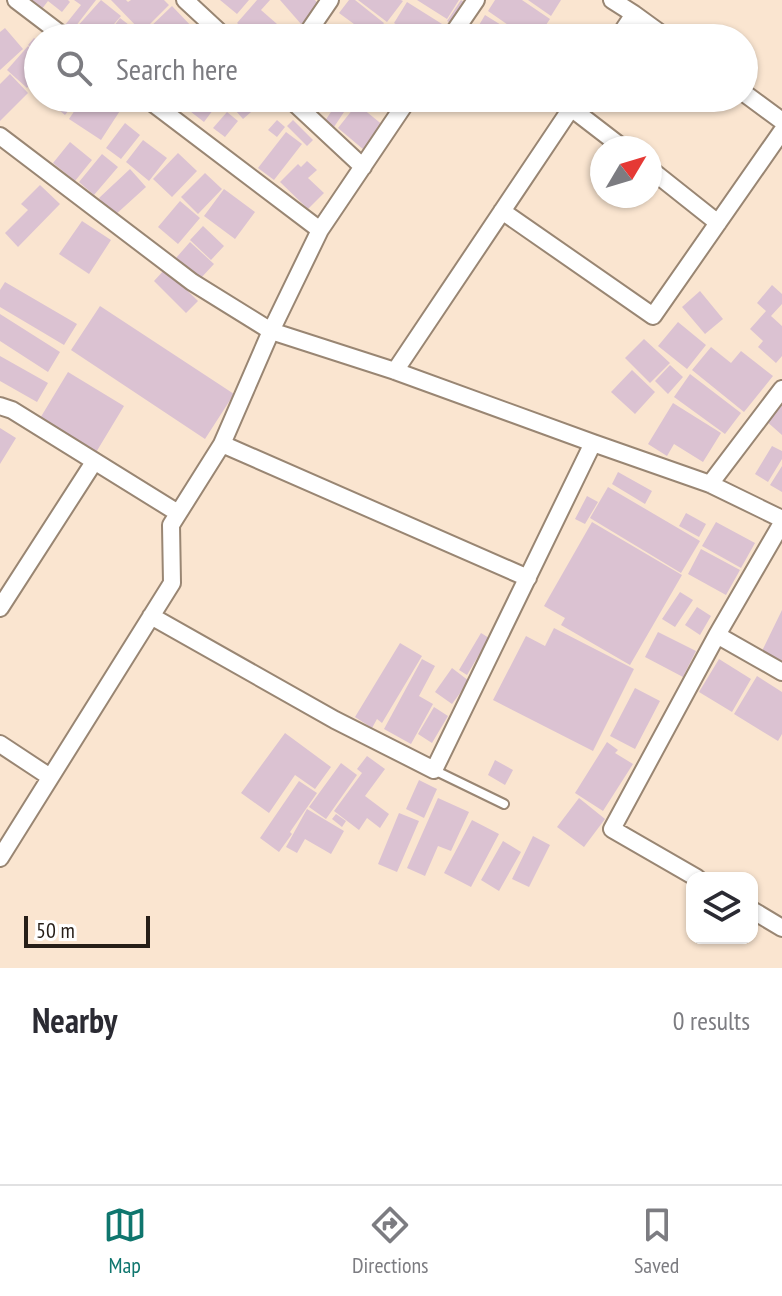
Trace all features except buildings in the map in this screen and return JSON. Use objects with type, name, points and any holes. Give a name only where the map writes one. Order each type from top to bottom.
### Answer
[{"type":"street","points":[[16,0],[48,24]]},
{"type":"street","points":[[185,0],[211,24]]},
{"type":"street","points":[[314,24],[330,0]]},
{"type":"street","points":[[460,24],[476,0]]},
{"type":"street","points":[[612,0],[648,24]]},
{"type":"street","points":[[627,24],[634,14]]},
{"type":"street","points":[[758,103],[782,121]]},
{"type":"street","points":[[164,112],[320,230]]},
{"type":"street","points":[[304,112],[363,167]]},
{"type":"street","points":[[0,858],[172,583],[171,525],[222,444],[271,331],[320,230],[400,112]]},
{"type":"street","points":[[395,371],[569,112]]},
{"type":"street","points":[[585,112],[610,136]]},
{"type":"street","points":[[502,211],[653,316],[782,131]]},
{"type":"street","points":[[0,136],[192,282],[271,331],[395,371],[710,484],[782,521],[612,829],[687,872]]},
{"type":"street","points":[[662,179],[718,223]]},
{"type":"street","points":[[710,484],[782,389]]},
{"type":"street","points":[[0,406],[12,410],[178,513]]},
{"type":"street","points":[[151,616],[335,720],[434,770],[593,443]]},
{"type":"street","points":[[222,444],[528,578]]},
{"type":"street","points":[[0,608],[94,462]]},
{"type":"street","points":[[717,635],[782,672]]},
{"type":"street","points":[[0,744],[50,777]]},
{"type":"street","points":[[758,914],[782,928]]},
{"type":"lane","points":[[434,770],[504,804]]}]
